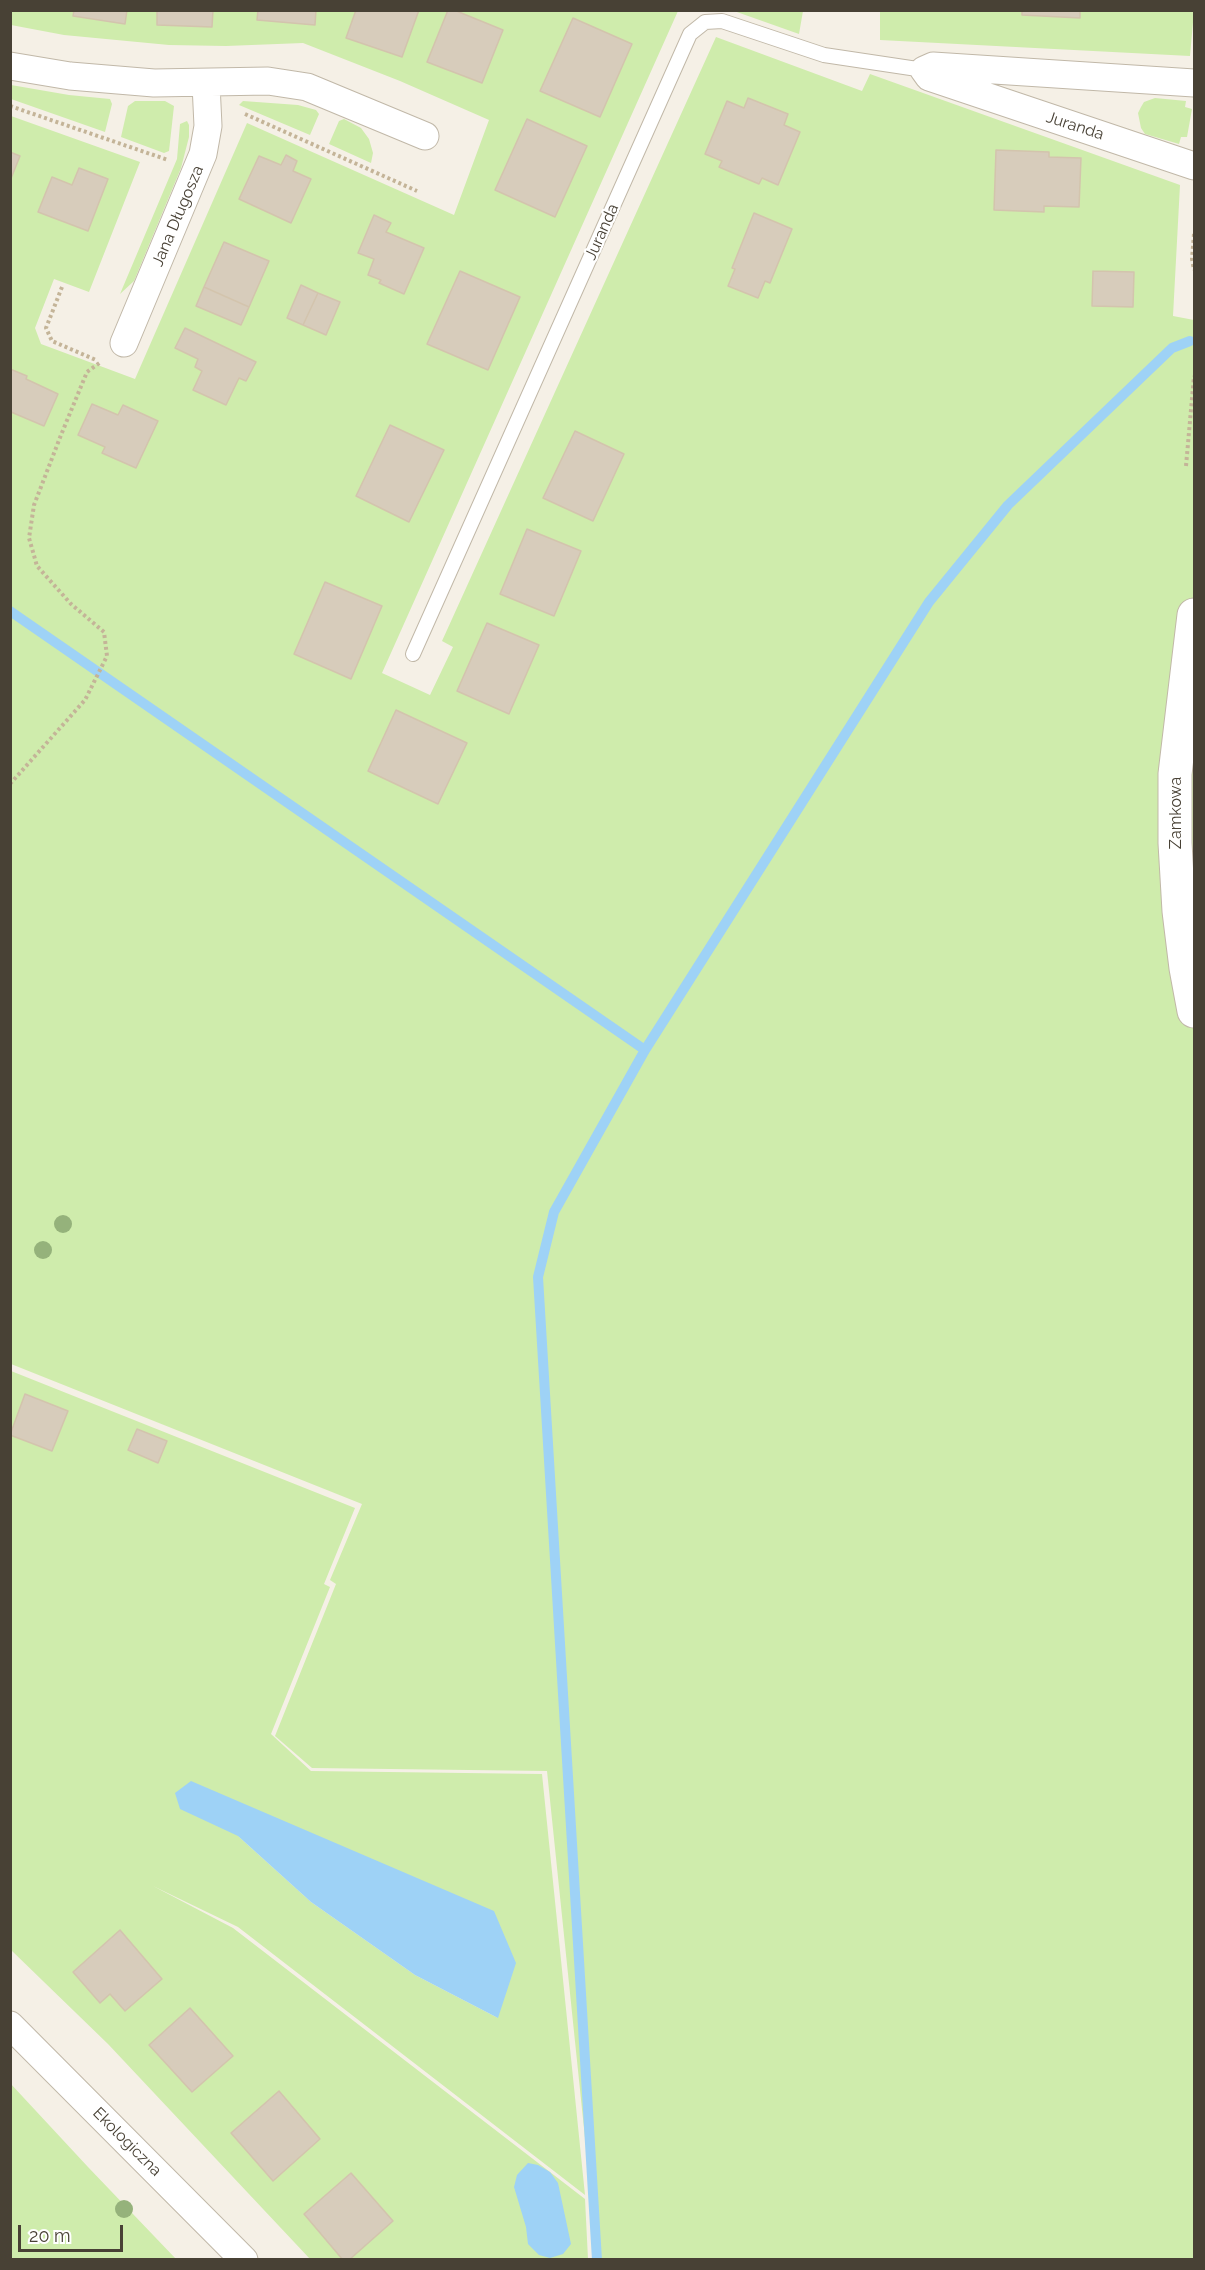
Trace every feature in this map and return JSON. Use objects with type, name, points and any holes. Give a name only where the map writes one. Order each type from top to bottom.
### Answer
[{"type":"street","points":[[10,66],[70,76],[154,83],[206,84],[268,81],[307,87],[425,136]]},
{"type":"street","name":"Juranda","points":[[1194,83],[933,66],[924,70],[929,77],[1194,166]]},
{"type":"street","name":"Jana Długosza","points":[[124,343],[203,154],[208,126],[206,84]]},
{"type":"street","name":"Zamkowa","points":[[1194,615],[1176,774],[1175,843],[1179,911],[1194,1011]]},
{"type":"street","name":"Ekologiczna","points":[[10,2025],[244,2259]]},
{"type":"lane","name":"Juranda","points":[[413,654],[690,34],[705,22],[722,21],[824,55],[924,70]]},
{"type":"path","points":[[10,106],[172,161]]},
{"type":"path","points":[[1194,234],[1192,260],[1194,270]]},
{"type":"path","points":[[10,784],[85,700],[106,656],[104,632],[71,604],[37,566],[30,538],[34,505],[61,435],[87,372],[101,362]]},
{"type":"path","points":[[1186,466],[1194,376]]},
{"type":"green space","points":[[11,10],[678,11],[382,673],[430,695],[453,647],[442,641],[716,37],[862,91],[870,74],[1180,185],[1173,316],[1194,320],[1194,2259],[594,2259],[591,2196],[547,1771],[312,1768],[275,1736],[336,1584],[330,1580],[362,1504],[11,1364],[11,116],[140,162],[89,292],[54,279],[35,328],[41,344],[135,379],[247,123],[454,215],[489,120],[400,81],[303,43],[226,46],[169,45],[64,35],[11,25]]},
{"type":"green space","points":[[734,11],[803,11],[799,34]]},
{"type":"green space","points":[[880,11],[1194,11],[1190,56],[880,40]]},
{"type":"green space","points":[[11,85],[110,99],[112,104],[105,132],[11,99]]},
{"type":"green space","points":[[1155,98],[1186,101],[1185,107],[1192,109],[1187,137],[1181,137],[1179,144],[1145,134],[1141,128],[1138,113],[1144,102]]},
{"type":"green space","points":[[135,101],[165,101],[174,106],[169,151],[164,153],[121,137],[128,106]]},
{"type":"green space","points":[[243,101],[298,105],[316,110],[319,114],[310,135],[239,105]]},
{"type":"green space","points":[[344,119],[361,128],[369,139],[373,153],[371,163],[329,144],[339,121]]},
{"type":"green space","points":[[187,121],[189,137],[181,168],[134,281],[120,294],[177,159],[180,124]]},
{"type":"green space","points":[[11,1371],[355,1508],[324,1584],[330,1587],[271,1734],[311,1771],[542,1774],[585,2195],[238,1927],[153,1886],[233,1928],[585,2199],[588,2259],[310,2259],[108,2044],[11,1950]],"holes":[[[238,1836],[498,2018],[415,1975],[311,1902]]]},
{"type":"green space","points":[[10,2083],[88,2167],[176,2259],[11,2259]]},
{"type":"water","points":[[191,1781],[494,1911],[516,1963],[498,2018],[415,1975],[311,1902],[238,1836],[180,1809],[175,1793]]},
{"type":"water","points":[[528,2163],[538,2165],[550,2172],[558,2183],[571,2244],[563,2254],[550,2258],[539,2255],[528,2244],[526,2227],[514,2187],[517,2175]]},
{"type":"building","points":[[74,10],[127,10],[125,24],[73,16]]},
{"type":"building","points":[[157,10],[213,10],[212,27],[157,25]]},
{"type":"building","points":[[258,10],[316,10],[315,25],[257,20]]},
{"type":"building","points":[[356,10],[419,10],[402,57],[346,38]]},
{"type":"building","points":[[448,10],[454,10],[503,30],[482,83],[427,62]]},
{"type":"building","points":[[1022,10],[1080,10],[1080,18],[1022,15]]},
{"type":"building","points":[[573,18],[632,44],[600,117],[540,91]]},
{"type":"building","points":[[748,98],[788,114],[784,125],[800,132],[778,185],[762,178],[759,184],[719,167],[722,161],[705,154],[727,101],[744,108]]},
{"type":"building","points":[[527,119],[587,146],[555,217],[495,190]]},
{"type":"building","points":[[996,150],[1049,152],[1049,157],[1081,158],[1079,207],[1044,206],[1044,212],[994,210]]},
{"type":"building","points":[[10,152],[20,156],[10,181]]},
{"type":"building","points":[[286,155],[297,161],[293,171],[311,179],[291,223],[239,199],[259,156],[281,165]]},
{"type":"building","points":[[79,168],[108,179],[88,231],[38,212],[52,177],[72,185]]},
{"type":"building","points":[[754,213],[792,229],[770,283],[765,281],[758,298],[728,286],[735,269],[732,268]]},
{"type":"building","points":[[374,215],[391,223],[386,232],[424,248],[404,294],[379,283],[381,280],[368,275],[374,259],[358,253]]},
{"type":"building","points":[[224,242],[269,261],[249,307],[204,287]]},
{"type":"building","points":[[460,271],[520,297],[488,370],[427,344]]},
{"type":"building","points":[[1093,271],[1134,272],[1133,307],[1092,306]]},
{"type":"building","points":[[301,285],[318,293],[303,325],[287,318]]},
{"type":"building","points":[[204,287],[249,307],[241,325],[196,306]]},
{"type":"building","points":[[318,293],[340,302],[326,335],[303,325]]},
{"type":"building","points":[[185,328],[256,362],[246,381],[239,378],[226,405],[193,390],[202,371],[195,367],[198,359],[175,348]]},
{"type":"building","points":[[10,369],[58,394],[44,426],[10,413]]},
{"type":"building","points":[[92,404],[118,415],[123,405],[158,421],[136,468],[102,453],[105,447],[78,435]]},
{"type":"building","points":[[390,425],[444,450],[409,522],[356,496]]},
{"type":"building","points":[[575,431],[624,454],[593,521],[543,498]]},
{"type":"building","points":[[527,529],[581,551],[554,616],[500,594]]},
{"type":"building","points":[[325,582],[382,606],[351,679],[294,654]]},
{"type":"building","points":[[487,623],[539,645],[509,714],[457,691]]},
{"type":"building","points":[[396,710],[467,743],[438,804],[368,771]]},
{"type":"building","points":[[25,1394],[68,1411],[52,1451],[10,1435]]},
{"type":"building","points":[[137,1429],[167,1441],[158,1463],[128,1450]]},
{"type":"building","points":[[120,1930],[162,1979],[125,2011],[110,1994],[100,2003],[73,1972]]},
{"type":"building","points":[[190,2008],[233,2056],[192,2092],[149,2045]]},
{"type":"building","points":[[279,2091],[320,2139],[273,2181],[231,2133]]},
{"type":"building","points":[[351,2173],[393,2221],[349,2260],[343,2260],[304,2214]]},
{"type":"waterway","points":[[597,2260],[538,1277],[554,1212],[645,1050],[929,602],[1008,505],[1172,348],[1190,341]]},
{"type":"waterway","points":[[10,611],[645,1050]]}]
